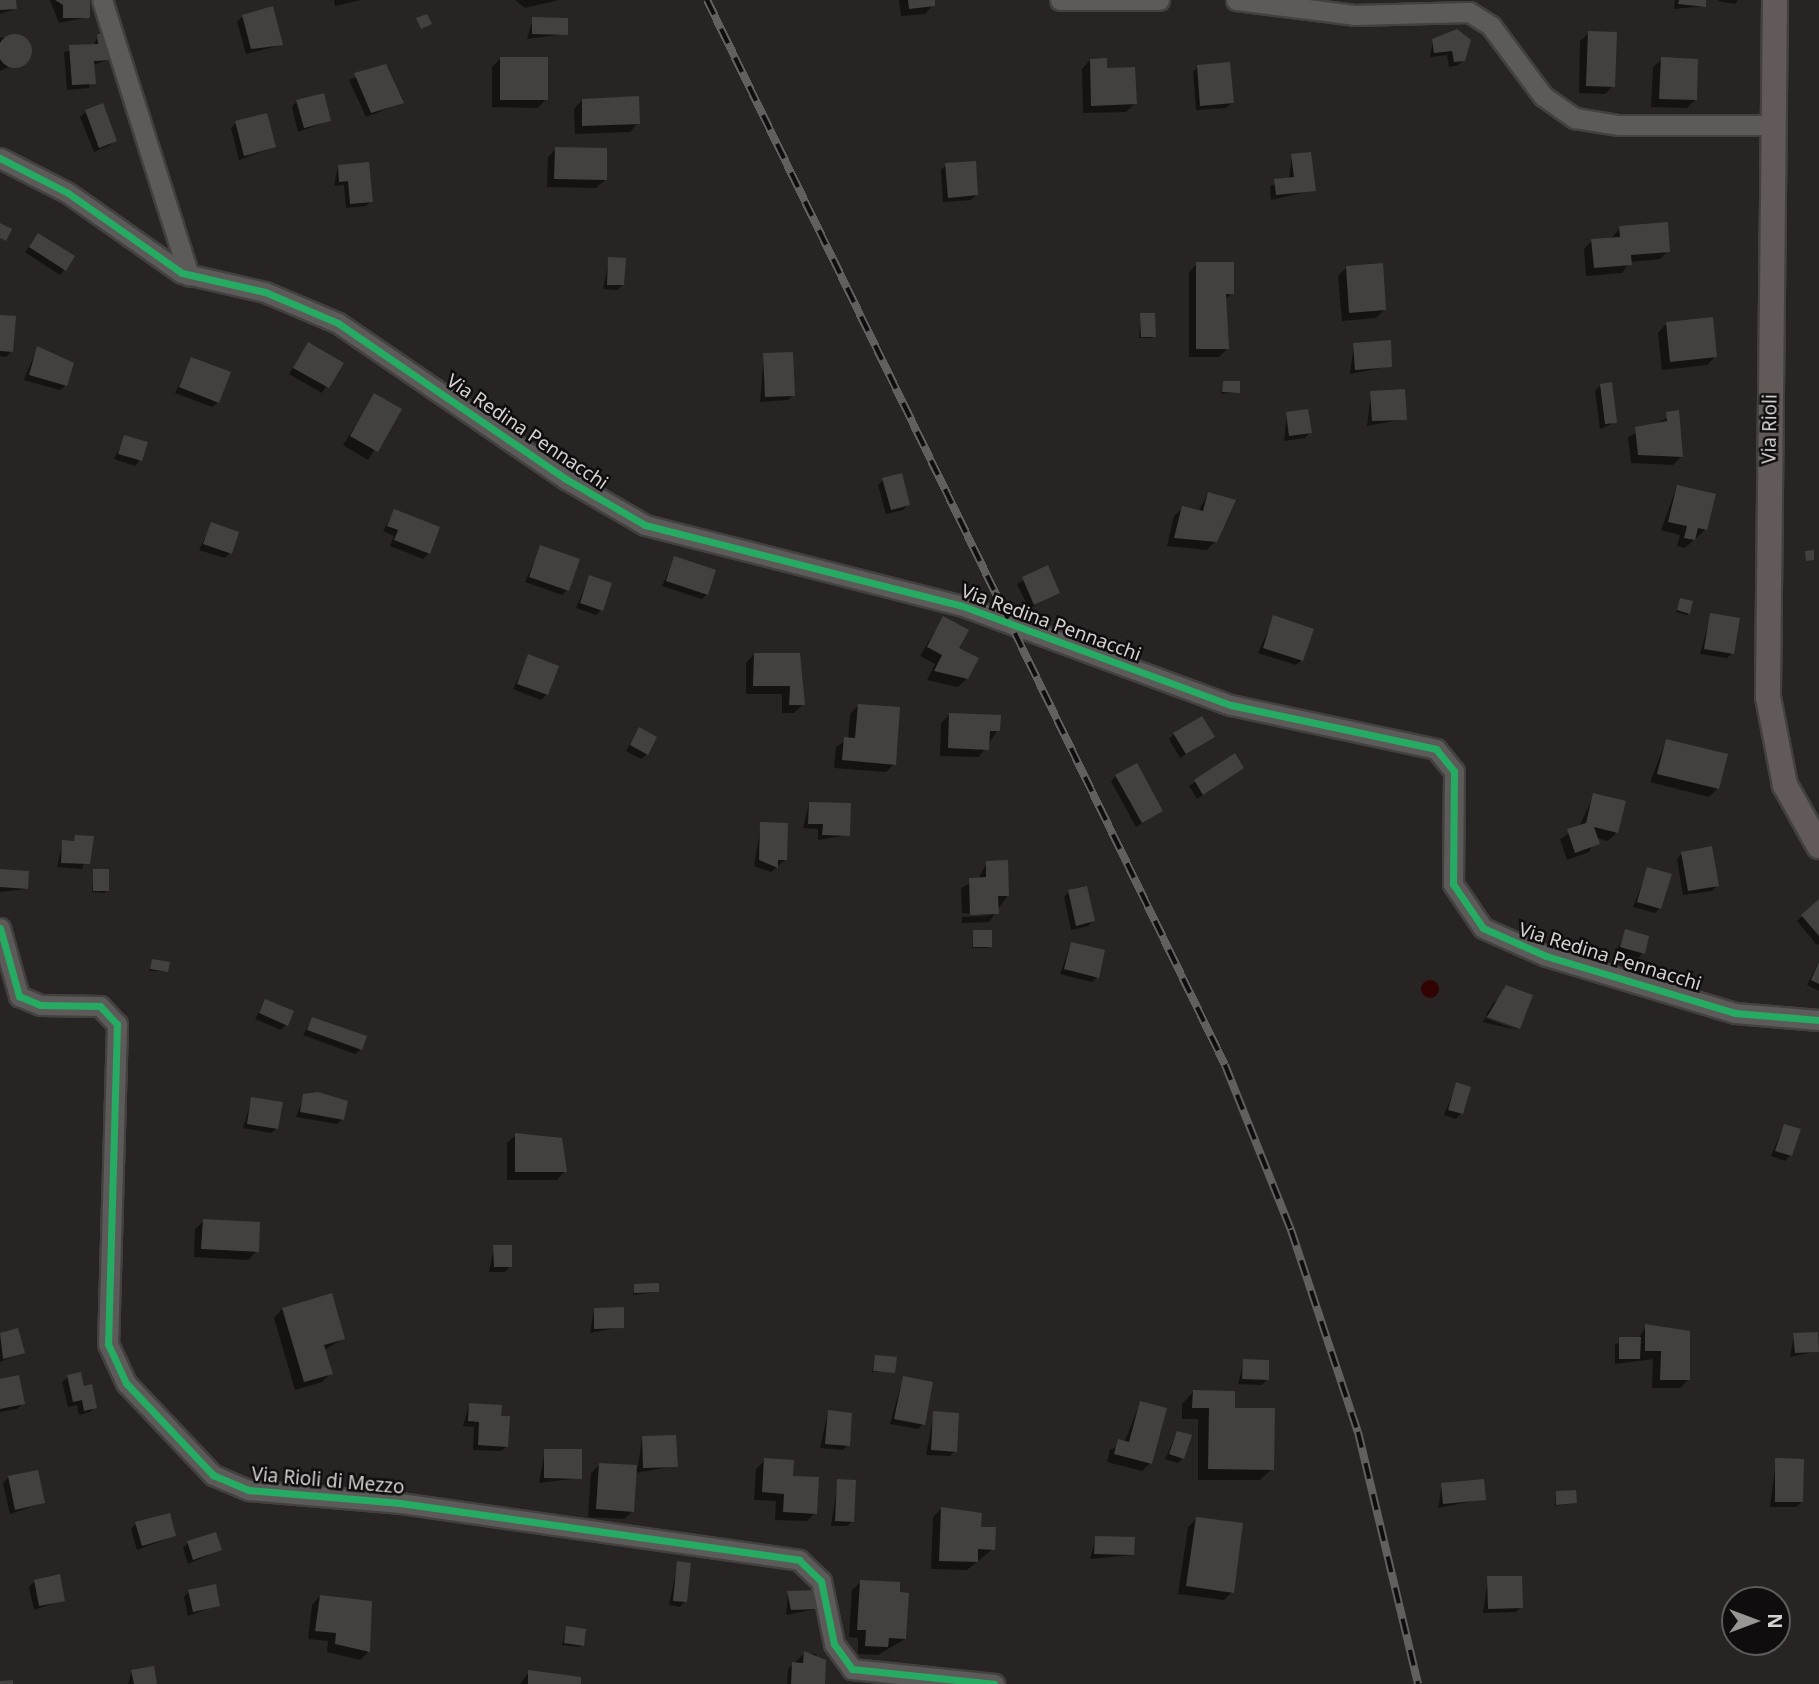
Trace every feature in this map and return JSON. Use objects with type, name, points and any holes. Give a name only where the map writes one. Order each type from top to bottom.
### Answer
[{"type":"main road","name":"Via Rioli","points":[[1775,0],[1768,697],[1781,774],[1819,846]]},
{"type":"street","points":[[102,0],[189,276]]},
{"type":"street","points":[[1060,0],[1159,0]]},
{"type":"street","points":[[1237,0],[1379,16],[1469,12],[1491,26],[1543,96],[1576,118],[1611,125],[1774,125]]},
{"type":"street","name":"Via Redina Pennacchi","points":[[0,158],[68,193],[189,276],[276,296],[338,323],[572,483],[645,525],[960,605],[1223,703],[1436,750],[1454,771],[1453,884],[1483,928],[1546,956],[1735,1013],[1819,1020]]},
{"type":"street","name":"Via Rioli di Mezzo","points":[[0,928],[19,996],[40,1005],[100,1006],[115,1018],[108,1344],[126,1383],[213,1475],[249,1490],[400,1503],[799,1560],[821,1581],[834,1644],[852,1669],[994,1684]]},
{"type":"shaded area","points":[[1430,980],[1438,985],[1439,989],[1434,997],[1430,998],[1422,993],[1421,989],[1426,981]]},
{"type":"building","points":[[0,0],[16,0],[17,9],[0,10]]},
{"type":"building","points":[[55,0],[90,0],[90,18],[63,18],[63,5]]},
{"type":"building","points":[[908,0],[935,0],[935,6],[909,9]]},
{"type":"building","points":[[1679,0],[1706,0],[1706,7],[1678,4]]},
{"type":"building","points":[[273,6],[283,45],[251,49],[242,15]]},
{"type":"building","points":[[427,14],[432,24],[421,29],[416,18]]},
{"type":"building","points":[[532,17],[568,18],[568,35],[532,34]]},
{"type":"building","points":[[1457,29],[1471,40],[1465,61],[1454,62],[1452,51],[1434,53],[1432,39]]},
{"type":"building","points":[[1588,31],[1617,32],[1615,87],[1586,86]]},
{"type":"building","points":[[111,33],[112,60],[94,61],[96,84],[72,85],[69,45],[98,44],[97,34]]},
{"type":"building","points":[[15,34],[27,39],[32,51],[27,63],[15,68],[3,63],[-2,51],[3,39]]},
{"type":"building","points":[[500,57],[548,57],[548,100],[500,100]]},
{"type":"building","points":[[1661,57],[1698,59],[1697,100],[1659,99]]},
{"type":"building","points":[[1107,58],[1107,68],[1135,67],[1137,104],[1091,106],[1090,59]]},
{"type":"building","points":[[1230,62],[1234,103],[1200,106],[1197,65]]},
{"type":"building","points":[[386,64],[404,103],[371,113],[354,73]]},
{"type":"building","points":[[324,93],[331,121],[304,128],[296,100]]},
{"type":"building","points":[[639,96],[640,124],[582,126],[582,99]]},
{"type":"building","points":[[103,103],[117,141],[99,148],[85,110]]},
{"type":"building","points":[[267,113],[276,147],[244,156],[235,121]]},
{"type":"building","points":[[555,147],[607,148],[607,180],[554,179]]},
{"type":"building","points":[[1311,152],[1316,191],[1276,195],[1274,179],[1294,177],[1291,154]]},
{"type":"building","points":[[976,161],[978,195],[948,198],[945,163]]},
{"type":"building","points":[[369,162],[373,202],[350,204],[348,181],[339,182],[338,165]]},
{"type":"building","points":[[1668,222],[1670,252],[1631,255],[1632,265],[1594,268],[1591,239],[1620,237],[1619,226]]},
{"type":"building","points":[[0,223],[12,229],[6,241],[0,238]]},
{"type":"building","points":[[38,233],[75,256],[66,271],[29,247]]},
{"type":"building","points":[[608,257],[626,258],[624,285],[607,285]]},
{"type":"building","points":[[1196,262],[1234,262],[1234,294],[1226,294],[1229,349],[1196,349]]},
{"type":"building","points":[[1383,263],[1386,310],[1349,313],[1346,266]]},
{"type":"building","points":[[1140,313],[1155,313],[1156,337],[1141,337]]},
{"type":"building","points":[[0,315],[16,316],[13,352],[0,351]]},
{"type":"building","points":[[1713,317],[1717,357],[1670,362],[1666,322]]},
{"type":"building","points":[[1391,340],[1392,367],[1355,370],[1353,343]]},
{"type":"building","points":[[308,342],[344,363],[329,388],[293,368]]},
{"type":"building","points":[[37,346],[74,363],[67,386],[29,375]]},
{"type":"building","points":[[793,352],[795,396],[765,397],[763,353]]},
{"type":"building","points":[[191,357],[231,372],[219,403],[179,387]]},
{"type":"building","points":[[1223,381],[1240,381],[1240,393],[1222,392]]},
{"type":"building","points":[[1612,382],[1617,423],[1605,424],[1600,384]]},
{"type":"building","points":[[1405,389],[1407,420],[1372,421],[1370,391]]},
{"type":"building","points":[[374,393],[402,409],[378,452],[350,436]]},
{"type":"building","points":[[1308,409],[1312,433],[1289,436],[1286,412]]},
{"type":"building","points":[[1679,410],[1683,457],[1638,455],[1635,427],[1667,421],[1666,412]]},
{"type":"building","points":[[124,435],[148,442],[142,461],[118,454]]},
{"type":"building","points":[[902,473],[910,505],[891,510],[882,478]]},
{"type":"building","points":[[1677,485],[1716,494],[1707,530],[1698,528],[1695,540],[1684,538],[1687,526],[1668,522]]},
{"type":"building","points":[[1208,492],[1236,500],[1217,542],[1174,538],[1182,506],[1203,511]]},
{"type":"building","points":[[394,509],[440,527],[430,554],[394,540],[398,530],[387,526]]},
{"type":"building","points":[[211,522],[239,532],[232,554],[203,544]]},
{"type":"building","points":[[540,545],[580,559],[569,591],[529,577]]},
{"type":"building","points":[[1814,550],[1814,560],[1806,561],[1805,551]]},
{"type":"building","points":[[674,556],[716,570],[708,595],[666,581]]},
{"type":"building","points":[[1048,565],[1060,593],[1034,605],[1022,577]]},
{"type":"building","points":[[589,575],[612,583],[603,611],[580,603]]},
{"type":"building","points":[[1680,598],[1693,601],[1690,614],[1677,610]]},
{"type":"building","points":[[1710,613],[1740,618],[1734,654],[1704,649]]},
{"type":"building","points":[[1273,615],[1314,629],[1303,661],[1263,648]]},
{"type":"building","points":[[943,616],[969,630],[959,648],[979,658],[968,679],[934,671],[942,655],[927,647]]},
{"type":"building","points":[[754,653],[800,653],[805,705],[789,705],[790,686],[753,686]]},
{"type":"building","points":[[528,654],[559,666],[548,695],[517,684]]},
{"type":"building","points":[[858,704],[900,707],[896,765],[842,760],[844,737],[855,738]]},
{"type":"building","points":[[949,713],[1001,715],[1000,731],[990,731],[989,750],[948,748]]},
{"type":"building","points":[[1202,716],[1215,737],[1186,754],[1173,733]]},
{"type":"building","points":[[639,727],[657,737],[648,755],[630,745]]},
{"type":"building","points":[[1666,739],[1728,754],[1719,789],[1657,774]]},
{"type":"building","points":[[1235,753],[1244,768],[1203,795],[1194,780]]},
{"type":"building","points":[[1137,763],[1163,811],[1142,823],[1115,775]]},
{"type":"building","points":[[1593,793],[1626,801],[1618,833],[1594,827],[1600,844],[1575,853],[1567,829],[1586,823]]},
{"type":"building","points":[[809,802],[851,803],[850,836],[822,835],[823,824],[808,824]]},
{"type":"building","points":[[760,822],[788,823],[787,860],[778,860],[778,868],[759,860]]},
{"type":"building","points":[[75,835],[94,836],[90,864],[61,863],[62,840],[74,841]]},
{"type":"building","points":[[1712,846],[1719,886],[1688,891],[1681,852]]},
{"type":"building","points":[[1008,860],[1009,896],[998,896],[999,914],[970,915],[969,878],[986,877],[986,861]]},
{"type":"building","points":[[1647,867],[1672,874],[1661,909],[1637,902]]},
{"type":"building","points":[[0,869],[29,871],[28,889],[0,887]]},
{"type":"building","points":[[93,869],[109,869],[109,891],[93,891]]},
{"type":"building","points":[[1087,886],[1095,921],[1076,926],[1068,890]]},
{"type":"building","points":[[1819,899],[1819,936],[1801,915]]},
{"type":"building","points":[[1625,929],[1649,936],[1645,954],[1620,947]]},
{"type":"building","points":[[973,930],[992,930],[992,947],[973,947]]},
{"type":"building","points":[[1071,942],[1105,950],[1099,978],[1064,969]]},
{"type":"building","points":[[152,959],[170,962],[168,972],[150,969]]},
{"type":"building","points":[[1819,962],[1819,984],[1811,980]]},
{"type":"building","points":[[1506,985],[1533,995],[1520,1029],[1487,1017]]},
{"type":"building","points":[[265,999],[294,1011],[288,1026],[259,1013]]},
{"type":"building","points":[[312,1017],[367,1036],[362,1050],[307,1030]]},
{"type":"building","points":[[1456,1082],[1471,1087],[1463,1114],[1448,1110]]},
{"type":"building","points":[[318,1092],[348,1101],[344,1120],[300,1112],[303,1094]]},
{"type":"building","points":[[251,1097],[283,1102],[278,1129],[247,1124]]},
{"type":"building","points":[[1784,1124],[1801,1129],[1792,1156],[1775,1151]]},
{"type":"building","points":[[515,1133],[562,1138],[567,1172],[515,1172]]},
{"type":"building","points":[[203,1219],[260,1222],[259,1252],[201,1249]]},
{"type":"building","points":[[493,1245],[512,1245],[512,1267],[494,1267]]},
{"type":"building","points":[[659,1283],[659,1292],[634,1293],[634,1284]]},
{"type":"building","points":[[332,1293],[345,1339],[324,1345],[333,1374],[304,1382],[282,1308]]},
{"type":"building","points":[[624,1307],[624,1328],[594,1329],[594,1308]]},
{"type":"building","points":[[1645,1324],[1690,1331],[1690,1380],[1660,1380],[1661,1351],[1645,1351]]},
{"type":"building","points":[[18,1328],[25,1353],[3,1359],[0,1333]]},
{"type":"building","points":[[1818,1332],[1819,1352],[1795,1353],[1793,1333]]},
{"type":"building","points":[[1619,1337],[1641,1337],[1640,1359],[1619,1359]]},
{"type":"building","points":[[875,1355],[897,1357],[895,1373],[873,1371]]},
{"type":"building","points":[[1243,1359],[1269,1360],[1269,1380],[1242,1379]]},
{"type":"building","points":[[81,1372],[84,1386],[92,1384],[97,1408],[84,1411],[82,1400],[73,1402],[67,1375]]},
{"type":"building","points":[[19,1375],[25,1404],[0,1409],[0,1379]]},
{"type":"building","points":[[903,1376],[933,1382],[925,1425],[894,1419]]},
{"type":"building","points":[[1193,1390],[1235,1391],[1235,1408],[1275,1408],[1274,1470],[1208,1469],[1209,1408],[1192,1408]]},
{"type":"building","points":[[1140,1401],[1167,1408],[1152,1464],[1114,1454],[1118,1439],[1129,1442]]},
{"type":"building","points":[[469,1403],[502,1405],[501,1416],[510,1416],[508,1447],[478,1445],[479,1422],[468,1421]]},
{"type":"building","points":[[828,1410],[852,1413],[850,1446],[825,1444]]},
{"type":"building","points":[[933,1411],[959,1413],[957,1452],[931,1450]]},
{"type":"building","points":[[1177,1431],[1192,1435],[1184,1459],[1169,1454]]},
{"type":"building","points":[[676,1435],[678,1467],[643,1468],[642,1436]]},
{"type":"building","points":[[544,1449],[582,1449],[582,1479],[544,1478]]},
{"type":"building","points":[[764,1458],[794,1460],[793,1476],[819,1477],[817,1514],[783,1512],[784,1494],[762,1492]]},
{"type":"building","points":[[1775,1458],[1804,1459],[1803,1502],[1775,1502]]},
{"type":"building","points":[[599,1463],[637,1465],[634,1512],[596,1509]]},
{"type":"building","points":[[38,1470],[45,1503],[15,1510],[8,1476]]},
{"type":"building","points":[[837,1479],[856,1480],[854,1522],[835,1521]]},
{"type":"building","points":[[1484,1479],[1486,1500],[1443,1504],[1441,1483]]},
{"type":"building","points":[[1576,1490],[1577,1503],[1556,1505],[1556,1491]]},
{"type":"building","points":[[941,1507],[982,1513],[981,1527],[996,1527],[995,1550],[978,1549],[978,1562],[939,1561]]},
{"type":"building","points":[[170,1513],[176,1536],[142,1546],[135,1522]]},
{"type":"building","points":[[1196,1517],[1243,1523],[1234,1593],[1186,1586]]},
{"type":"building","points":[[216,1532],[222,1550],[193,1560],[187,1541]]},
{"type":"building","points":[[1095,1536],[1135,1537],[1134,1555],[1094,1554]]},
{"type":"building","points":[[677,1561],[691,1563],[687,1602],[673,1601]]},
{"type":"building","points":[[60,1574],[65,1601],[39,1606],[34,1580]]},
{"type":"building","points":[[1487,1576],[1522,1576],[1523,1608],[1488,1609]]},
{"type":"building","points":[[860,1580],[900,1582],[900,1592],[909,1593],[906,1639],[889,1638],[888,1647],[865,1646],[866,1630],[857,1630]]},
{"type":"building","points":[[216,1584],[220,1606],[193,1612],[188,1590]]},
{"type":"building","points":[[817,1590],[818,1609],[791,1610],[787,1591]]},
{"type":"building","points":[[320,1595],[372,1601],[370,1652],[335,1644],[336,1633],[315,1631]]},
{"type":"building","points":[[566,1626],[586,1629],[584,1646],[564,1643]]},
{"type":"building","points":[[804,1651],[826,1660],[825,1684],[791,1684],[792,1662],[803,1663]]},
{"type":"building","points":[[154,1666],[157,1684],[134,1684],[131,1670]]},
{"type":"building","points":[[528,1670],[581,1677],[581,1684],[528,1684]]},
{"type":"building","points":[[13,1680],[13,1684],[0,1684],[0,1681]]},
{"type":"railway","points":[[707,0],[1225,1065],[1291,1230],[1358,1432],[1418,1684]]},
{"type":"cycle path","points":[[0,158],[68,193],[182,273],[265,292],[338,323],[566,479],[645,525],[960,605],[1231,705],[1436,749],[1454,771],[1453,884],[1483,928],[1546,956],[1735,1013],[1819,1020]]},
{"type":"cycle path","points":[[0,928],[19,996],[40,1005],[100,1006],[117,1024],[108,1344],[126,1383],[213,1475],[249,1490],[400,1503],[799,1560],[821,1581],[834,1644],[852,1669],[994,1684]]}]
